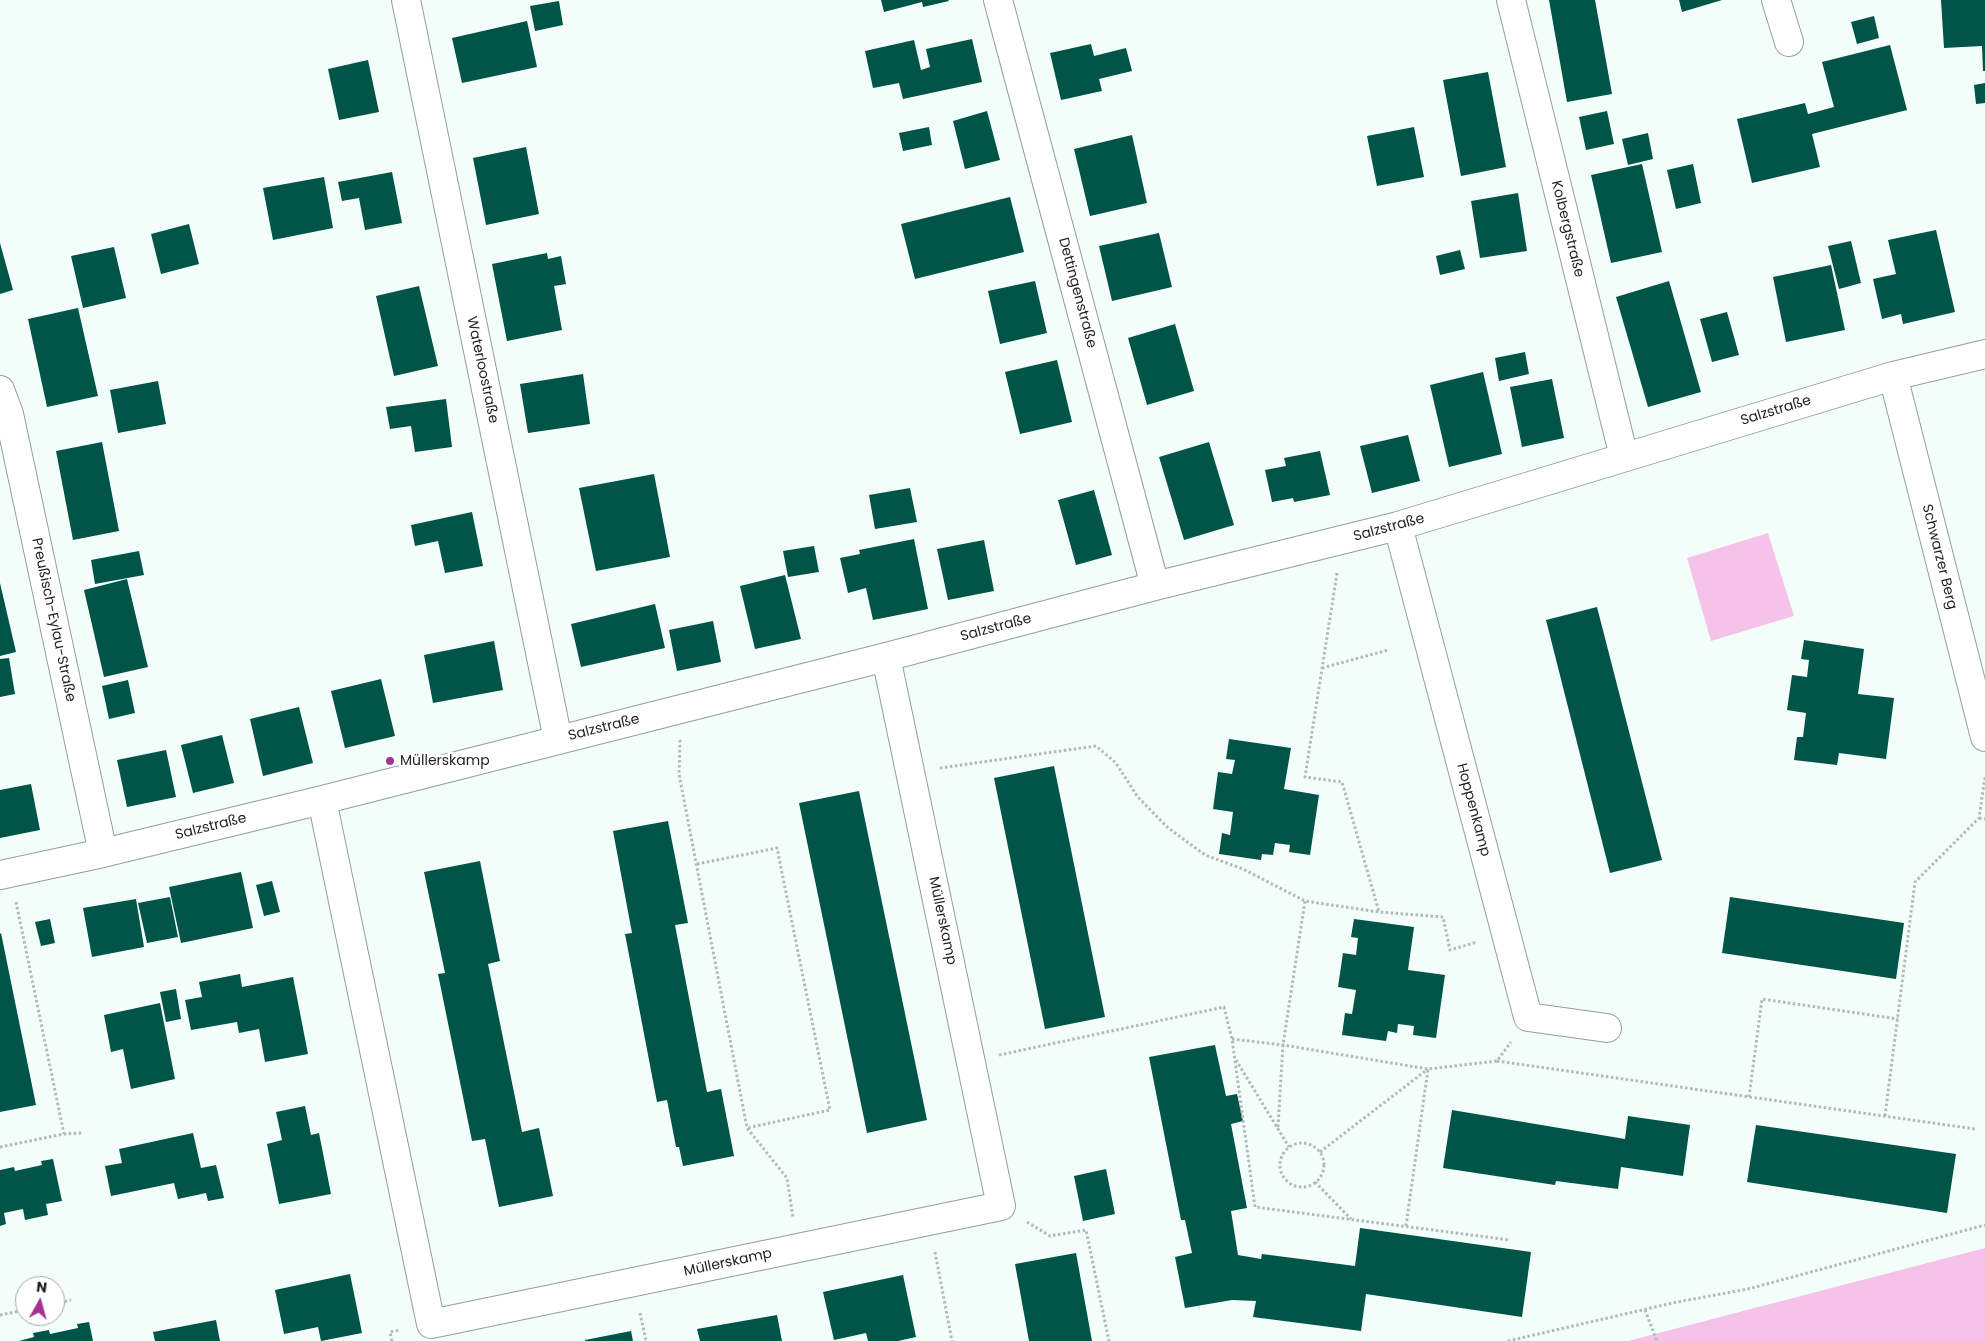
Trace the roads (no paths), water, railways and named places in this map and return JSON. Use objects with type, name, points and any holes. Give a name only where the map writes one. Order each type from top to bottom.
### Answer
[{"type":"street","name":"Waterloostraße","points":[[406,0],[558,740]]},
{"type":"street","name":"Dettingenstraße","points":[[998,0],[1155,586]]},
{"type":"street","name":"Kolbergstraße","points":[[1511,0],[1624,457]]},
{"type":"street","points":[[1776,0],[1789,42]]},
{"type":"street","name":"Salzstraße","points":[[7,884],[103,853],[322,800],[886,657],[1155,586],[1398,526],[1893,376],[1985,354]]},
{"type":"street","name":"Schwarzer Berg","points":[[1893,376],[1985,737]]},
{"type":"street","name":"Preußisch-Eylau-Straße","points":[[0,390],[9,414],[103,853]]},
{"type":"street","name":"Hoppenkamp","points":[[1398,526],[1528,1017],[1607,1028]]},
{"type":"street","name":"Müllerskamp","points":[[322,800],[431,1324],[1001,1206],[886,657]]},
{"type":"place","name":"Müllerskamp","points":[[390,761]]}]
